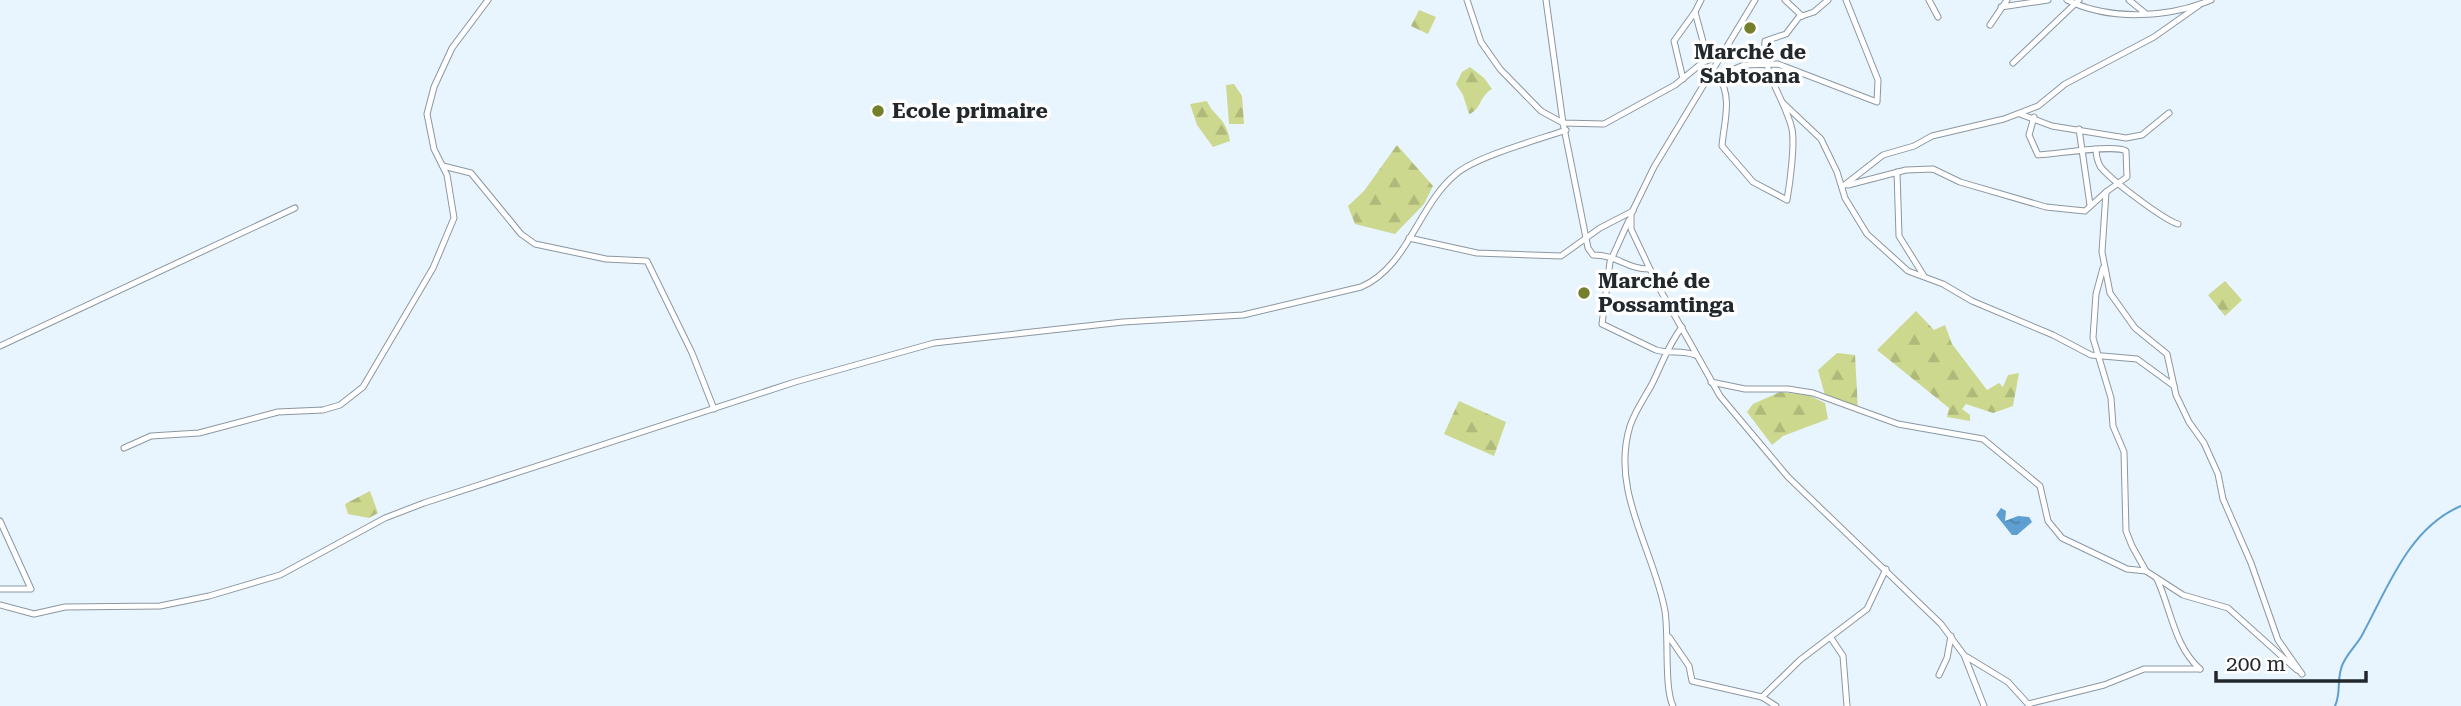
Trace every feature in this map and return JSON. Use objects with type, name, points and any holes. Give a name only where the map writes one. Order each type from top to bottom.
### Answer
[{"type":"street","points":[[124,448],[151,436],[200,433],[278,412],[323,410],[340,405],[363,387],[390,346],[446,240],[454,211],[443,166],[428,129],[427,114],[452,48],[488,0]]},
{"type":"street","points":[[1467,0],[1481,42],[1505,75],[1541,111],[1563,123],[1604,124],[1683,79],[1708,60],[1726,52]]},
{"type":"street","points":[[1546,0],[1563,123],[1585,239],[1592,255],[1612,256],[1629,267],[1649,269]]},
{"type":"street","points":[[1683,79],[1674,41],[1701,0]]},
{"type":"street","points":[[1696,355],[1683,350],[1665,353],[1633,342],[1602,324],[1606,279],[1612,256],[1633,211],[1683,117],[1726,52],[1755,0]]},
{"type":"street","points":[[1785,0],[1802,16]]},
{"type":"street","points":[[1718,75],[1727,93],[1727,122],[1722,146],[1753,182],[1787,200],[1794,140],[1783,103],[1772,82],[1765,41],[1786,34],[1802,16],[1819,9],[1828,0]]},
{"type":"street","points":[[1708,81],[1744,65],[1767,62],[1790,66],[1819,82],[1877,102],[1878,80],[1846,0]]},
{"type":"street","points":[[1929,0],[1938,17]]},
{"type":"street","points":[[1990,25],[2007,0]]},
{"type":"street","points":[[2001,7],[2048,0]]},
{"type":"street","points":[[2067,0],[2108,13],[2145,13],[2155,16],[2166,27]]},
{"type":"street","points":[[2129,0],[2145,13]]},
{"type":"street","points":[[1842,187],[1883,155],[1914,146],[1932,136],[2021,114],[2038,106],[2065,84],[2140,46],[2211,0]]},
{"type":"street","points":[[2013,63],[2077,2]]},
{"type":"street","points":[[2155,16],[2198,6]]},
{"type":"street","points":[[1695,12],[1708,60]]},
{"type":"street","points":[[1783,103],[1821,139],[1845,198],[1871,239],[1908,271],[2053,335],[2072,347],[2096,355],[2137,359],[2174,386]]},
{"type":"street","points":[[2021,114],[2052,126],[2126,138],[2142,135],[2169,113]]},
{"type":"street","points":[[1842,187],[1897,172],[1933,169],[1960,182],[2046,206],[2085,211],[2116,182],[2127,177],[2126,151],[2122,148],[2038,155],[2029,135],[2034,117]]},
{"type":"street","points":[[2079,129],[2090,205]]},
{"type":"street","points":[[0,605],[34,614],[65,607],[160,606],[209,596],[280,575],[385,518],[424,503],[795,382],[934,343],[1123,322],[1243,316],[1353,289],[1379,278],[1409,238],[1423,211],[1457,173],[1475,163],[1566,130]]},
{"type":"street","points":[[2096,149],[2098,163],[2116,182],[2164,218],[2178,224]]},
{"type":"street","points":[[443,166],[471,173],[521,234],[535,244],[606,259],[647,261],[692,353],[714,409]]},
{"type":"street","points":[[1897,172],[1899,236],[1927,279]]},
{"type":"street","points":[[2103,266],[2110,293],[2127,318],[2167,354],[2174,386],[2185,415],[2204,443],[2218,474],[2223,499],[2251,563],[2278,640],[2302,674],[2228,608],[2183,595],[2146,571],[2126,531],[2124,452],[2113,426],[2110,398],[2096,355],[2093,325],[2103,266],[2106,192]]},
{"type":"street","points":[[0,346],[295,208]]},
{"type":"street","points":[[1409,238],[1461,251],[1561,256],[1633,211]]},
{"type":"street","points":[[1629,220],[1649,269],[1696,355],[1711,382],[1739,421],[1788,477],[1886,569],[1951,636],[1964,655],[1984,706]]},
{"type":"street","points":[[1673,706],[1669,697],[1668,636],[1664,608],[1634,512],[1624,467],[1632,422],[1665,353],[1682,327]]},
{"type":"street","points":[[1711,382],[1745,389],[1788,389],[1813,393],[1898,424],[1965,433],[1983,439],[2040,486],[2048,521],[2062,538],[2126,569],[2146,571]]},
{"type":"street","points":[[0,521],[32,589],[0,589]]},
{"type":"street","points":[[1762,697],[1800,660],[1867,610],[1886,569]]},
{"type":"street","points":[[1964,655],[2008,682],[2028,704],[2104,685],[2144,669],[2200,669],[2189,659],[2182,646],[2157,579]]},
{"type":"street","points":[[1668,636],[1689,666],[1692,681],[1762,697],[1776,706]]},
{"type":"street","points":[[1939,675],[1947,658],[1951,636]]},
{"type":"street","points":[[1831,638],[1843,656],[1847,706]]},
{"type":"green space","points":[[1419,10],[1436,17],[1428,34],[1411,26]]},
{"type":"green space","points":[[1470,67],[1484,78],[1492,89],[1469,114],[1456,84],[1462,72]]},
{"type":"green space","points":[[1234,84],[1242,96],[1244,124],[1229,124],[1226,85]]},
{"type":"green space","points":[[1207,101],[1226,127],[1230,141],[1213,147],[1197,125],[1190,104]]},
{"type":"green space","points":[[1397,145],[1433,186],[1424,204],[1395,234],[1355,224],[1348,206],[1364,191]]},
{"type":"green space","points":[[2225,281],[2242,300],[2225,316],[2208,295]]},
{"type":"green space","points":[[1916,311],[1934,330],[1945,325],[1952,344],[1987,390],[1999,383],[2003,387],[2008,375],[2019,373],[2013,406],[1993,413],[1966,404],[1962,409],[1970,415],[1970,421],[1947,417],[1949,408],[1877,350]]},
{"type":"green space","points":[[1837,353],[1855,355],[1858,411],[1826,399],[1818,370]]},
{"type":"green space","points":[[1780,392],[1808,395],[1825,403],[1828,419],[1783,436],[1772,445],[1747,412],[1753,404]]},
{"type":"green space","points":[[1459,401],[1506,422],[1494,456],[1444,434]]},
{"type":"green space","points":[[370,491],[378,513],[369,518],[348,514],[345,504]]},
{"type":"water","points":[[2001,508],[2006,511],[2005,521],[2018,516],[2029,517],[2032,522],[2017,535],[2012,535],[1996,515]]},
{"type":"waterway","points":[[2335,706],[2342,665],[2361,637],[2401,562],[2427,529],[2461,506]]},
{"type":"place","name":"Marché de Sabtoana","points":[[1750,28]]},
{"type":"place","name":"Ecole primaire","points":[[878,111]]},
{"type":"place","name":"Marché de Possamtinga","points":[[1584,293]]}]
